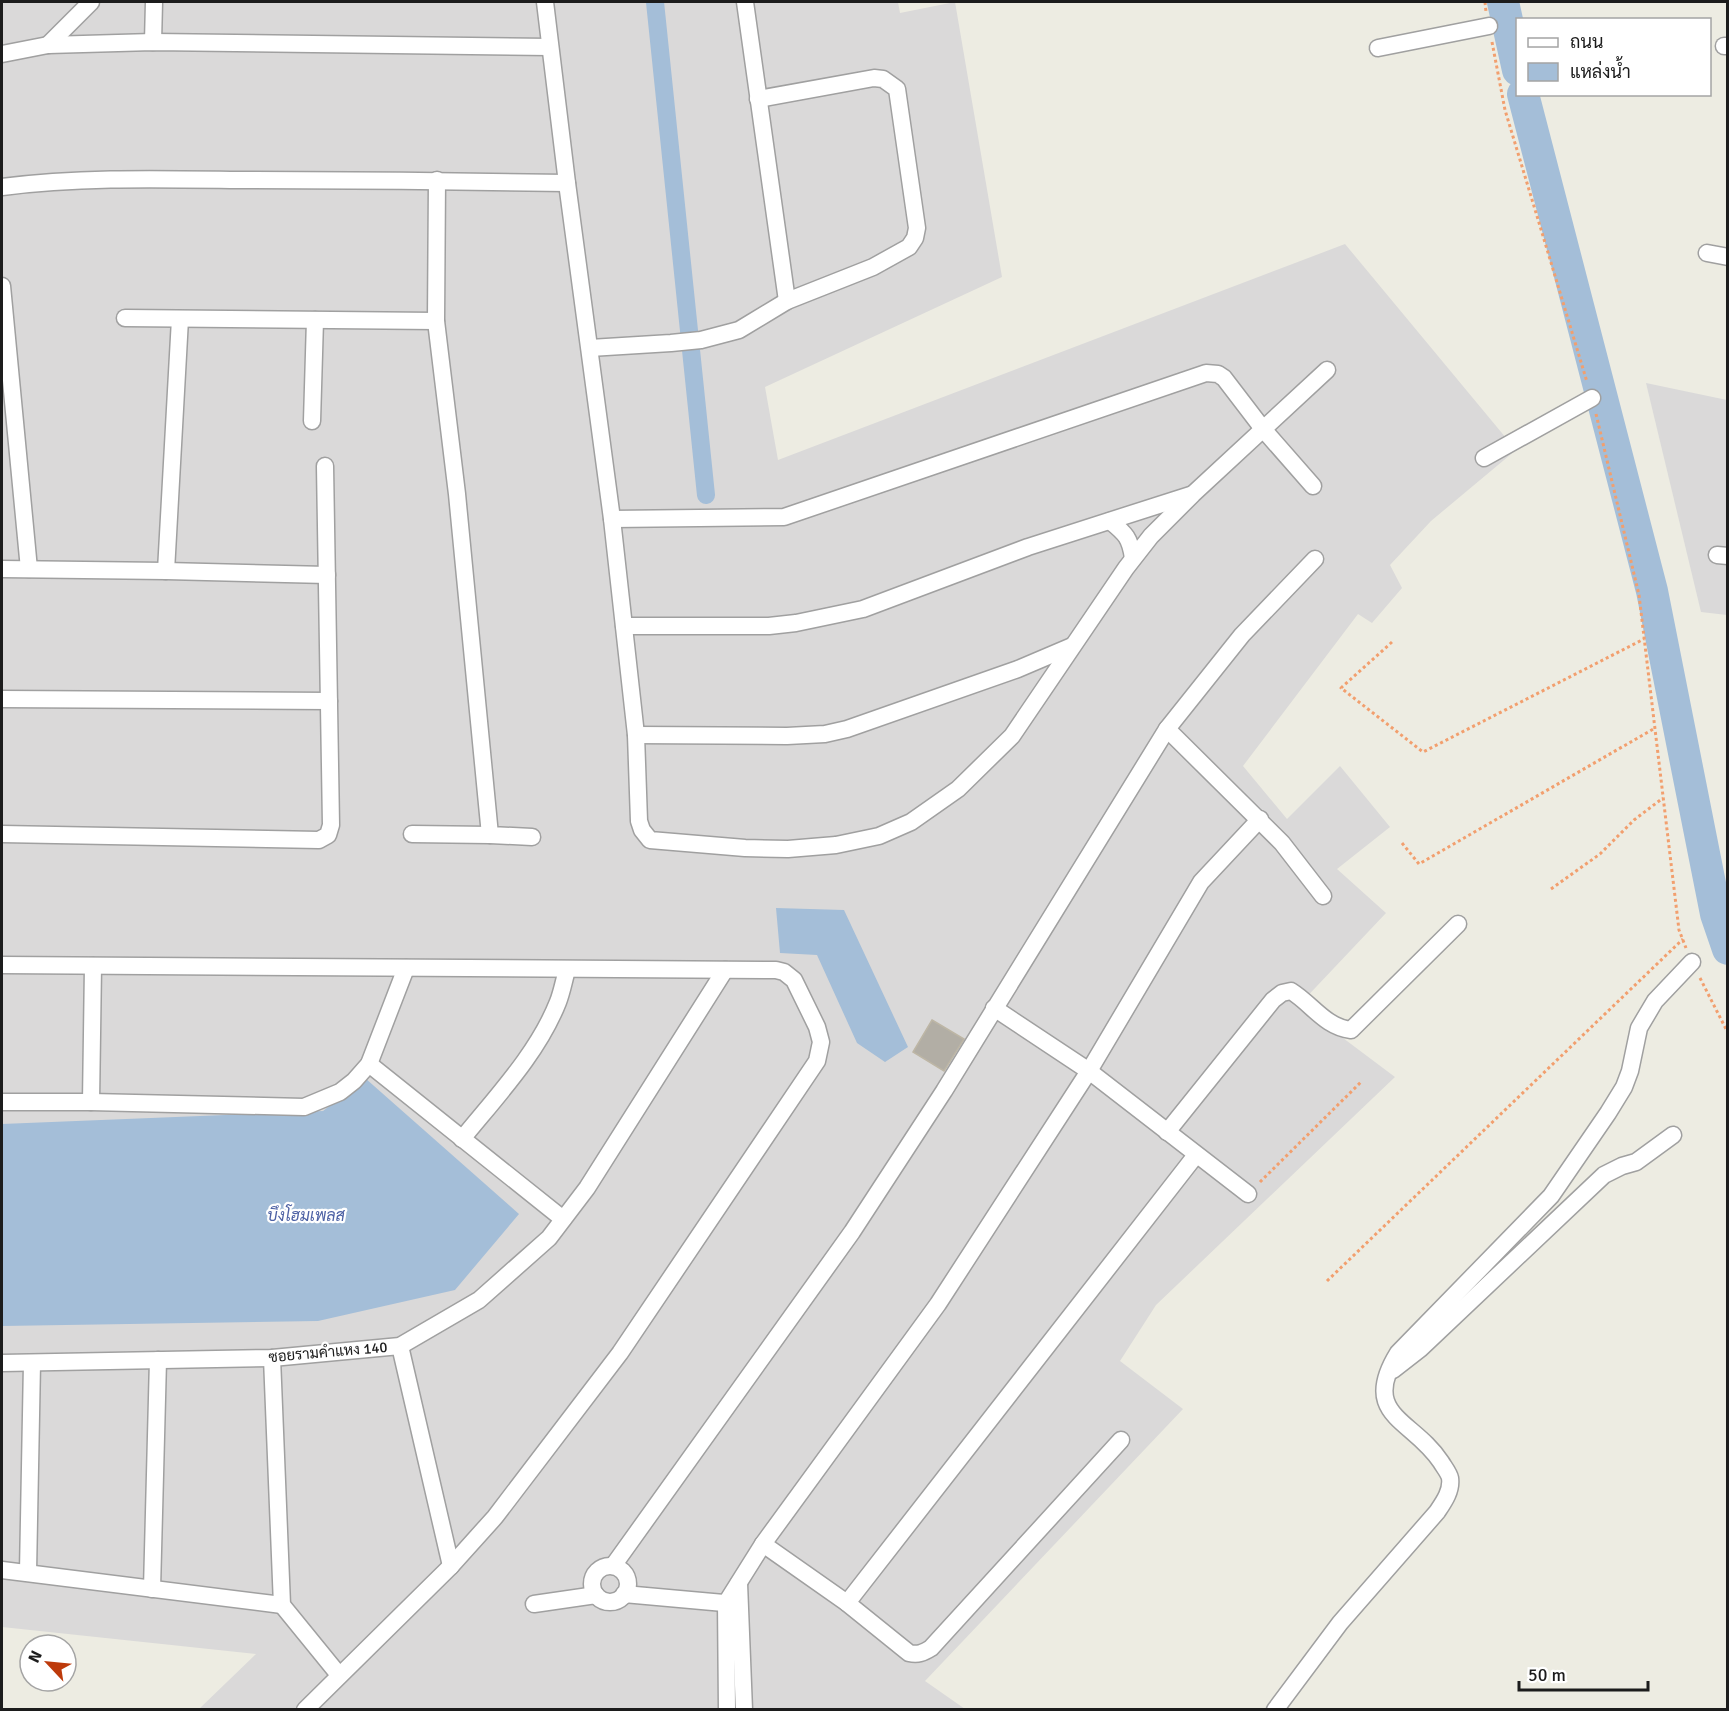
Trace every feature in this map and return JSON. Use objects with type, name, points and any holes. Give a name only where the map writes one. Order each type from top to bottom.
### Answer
[{"type":"street","points":[[48,45],[90,2]]},
{"type":"street","points":[[153,42],[154,2]]},
{"type":"street","points":[[545,2],[612,519],[636,735],[639,821],[642,830],[650,840],[745,848],[788,849],[836,845],[879,836],[911,822],[958,789],[1012,736],[1133,558],[1151,536],[1327,370]]},
{"type":"street","points":[[745,2],[787,301]]},
{"type":"street","points":[[1378,48],[1489,26]]},
{"type":"street","points":[[2,54],[48,45],[153,42],[550,47]]},
{"type":"street","points":[[590,348],[701,340],[739,330],[787,301],[873,267],[909,247],[915,238],[917,228],[897,89],[892,84],[874,78],[758,99]]},
{"type":"street","points":[[2,187],[45,181],[147,179],[567,183]]},
{"type":"street","points":[[437,180],[436,321],[457,494],[490,835]]},
{"type":"street","points":[[1707,253],[1728,257]]},
{"type":"street","points":[[2,286],[29,568]]},
{"type":"street","points":[[125,318],[436,321]]},
{"type":"street","points":[[166,570],[180,319]]},
{"type":"street","points":[[312,421],[315,320]]},
{"type":"street","points":[[612,519],[784,517],[1206,373],[1218,374],[1224,378],[1263,429],[1313,486]]},
{"type":"street","points":[[1484,458],[1592,398]]},
{"type":"street","points":[[2,834],[319,840],[328,835],[331,825],[325,466]]},
{"type":"street","points":[[624,627],[769,626],[796,623],[863,609],[1028,547],[1193,494]]},
{"type":"street","points":[[1110,521],[1125,533],[1131,542],[1133,558]]},
{"type":"street","points":[[613,1566],[852,1232],[944,1091],[1167,729],[1242,635],[1315,559]]},
{"type":"street","points":[[2,569],[166,570],[327,575]]},
{"type":"street","points":[[636,735],[825,734],[847,729],[1018,669],[1072,646]]},
{"type":"street","points":[[2,699],[329,701]]},
{"type":"street","points":[[1167,729],[1260,819],[1282,843],[1323,896]]},
{"type":"street","points":[[727,1710],[734,1604],[739,1583],[763,1544],[938,1304],[1089,1071],[1201,882],[1260,819]]},
{"type":"street","points":[[412,834],[532,837]]},
{"type":"street","points":[[1167,1132],[1273,1000],[1282,993],[1291,991],[1330,1023],[1340,1029],[1351,1030],[1458,924]]},
{"type":"street","points":[[1477,1283],[1551,1196],[1572,1166],[1624,1087],[1630,1071],[1639,1028],[1655,1001],[1692,962]]},
{"type":"street","points":[[2,965],[776,970],[784,972],[794,980],[817,1027],[821,1042],[817,1061],[620,1353],[495,1517],[451,1566],[305,1710]]},
{"type":"street","points":[[91,1101],[93,966]]},
{"type":"street","points":[[2,1102],[91,1101],[304,1107],[340,1092],[354,1081],[369,1064],[406,968]]},
{"type":"street","points":[[462,1139],[514,1074],[539,1038],[558,1002],[567,970]]},
{"type":"street","name":"ซอยรามคำแหง 140","points":[[2,1363],[272,1358],[400,1346],[479,1300],[549,1238],[587,1188],[725,970]]},
{"type":"street","points":[[994,1008],[1089,1071],[1248,1194]]},
{"type":"street","points":[[369,1064],[563,1219]]},
{"type":"street","points":[[1275,1710],[1341,1623],[1437,1512],[1447,1497],[1450,1478],[1441,1462],[1393,1415],[1386,1402],[1383,1388],[1386,1376],[1398,1353],[1604,1175],[1636,1162],[1672,1135]]},
{"type":"street","points":[[847,1603],[1196,1155]]},
{"type":"street","points":[[400,1346],[451,1566]]},
{"type":"street","points":[[272,1358],[282,1605],[339,1675]]},
{"type":"street","points":[[152,1589],[158,1360]]},
{"type":"street","points":[[28,1572],[32,1363]]},
{"type":"street","points":[[763,1544],[847,1603],[909,1653],[916,1655],[931,1648],[1121,1440]]},
{"type":"street","points":[[613,1566],[619,1568],[628,1583],[624,1594],[614,1601],[601,1599],[596,1595],[592,1584],[593,1577],[601,1568],[613,1566]]},
{"type":"street","points":[[2,1569],[282,1605]]},
{"type":"street","points":[[624,1594],[734,1604]]},
{"type":"street","points":[[534,1604],[596,1595]]},
{"type":"street","points":[[734,1604],[744,1710]]},
{"type":"path","points":[[1485,2],[1505,110],[1592,398],[1639,595],[1679,930],[1692,962],[1728,1033]]},
{"type":"path","points":[[1392,642],[1341,688],[1423,752],[1644,639]]},
{"type":"path","points":[[1402,843],[1419,864],[1655,728]]},
{"type":"path","points":[[1551,889],[1600,854],[1634,820],[1663,798]]},
{"type":"path","points":[[1327,1281],[1683,939]]},
{"type":"path","points":[[1248,1194],[1361,1082]]},
{"type":"shaded area","points":[[2,2],[898,2],[900,13],[955,2],[1002,277],[765,387],[778,460],[1345,244],[1516,450],[1431,521],[1390,565],[1402,588],[1372,623],[1358,614],[1243,766],[1287,819],[1340,766],[1390,827],[1337,869],[1386,913],[1299,1005],[1395,1077],[1156,1305],[1120,1361],[1183,1409],[925,1681],[965,1709],[199,1709],[256,1654],[78,1635],[78,1633],[2,1627]]},
{"type":"shaded area","points":[[1646,383],[1727,400],[1727,615],[1701,612]]},
{"type":"water","points":[[776,908],[844,910],[908,1047],[885,1062],[857,1043],[817,955],[780,953]]},
{"type":"water","name":"บึงโฮมเพลส","points":[[365,1078],[519,1214],[455,1290],[318,1321],[2,1326],[2,1124],[323,1111]]},
{"type":"building","points":[[932,1020],[964,1039],[944,1071],[913,1052]]},
{"type":"waterway","points":[[655,2],[706,495]]},
{"type":"waterway","points":[[1503,2],[1516,61]]},
{"type":"waterway","points":[[1524,96],[1652,591],[1716,914],[1728,949]]}]
